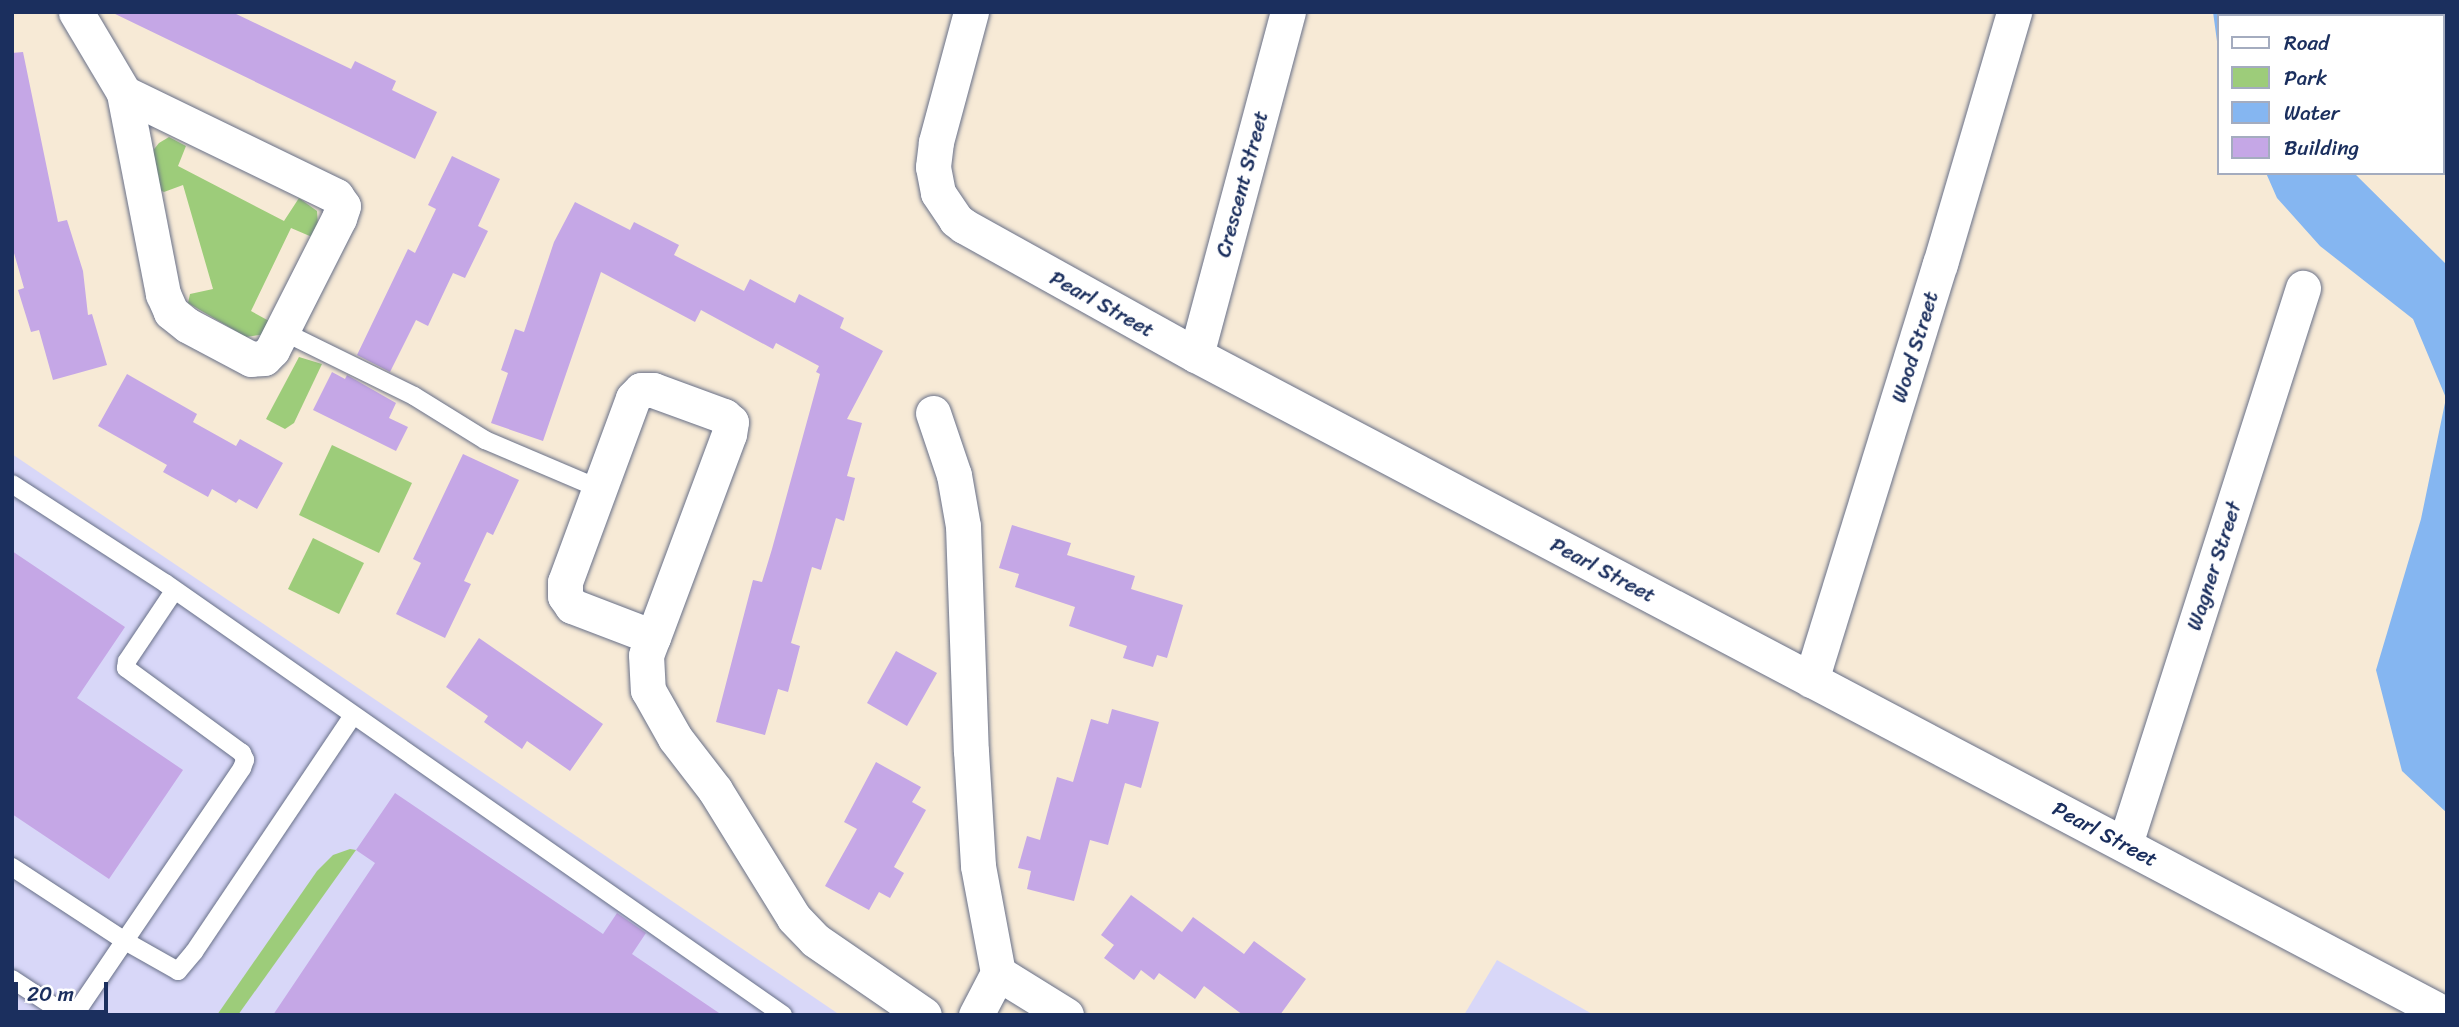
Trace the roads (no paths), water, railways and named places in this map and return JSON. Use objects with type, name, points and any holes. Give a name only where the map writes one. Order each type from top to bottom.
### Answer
[{"type":"street","points":[[76,12],[124,93],[163,294],[171,312],[187,325],[251,359],[264,358],[272,350],[282,331],[343,206],[335,196],[124,93]]},
{"type":"street","name":"Pearl Street","points":[[971,12],[936,142],[933,167],[938,193],[956,220],[978,236],[1196,355],[2447,1015]]},
{"type":"street","name":"Crescent Street","points":[[1196,355],[1288,12]]},
{"type":"street","name":"Wood Street","points":[[1811,680],[1940,264],[2014,12]]},
{"type":"street","name":"Wagner Street","points":[[2125,844],[2303,288]]},
{"type":"street","points":[[653,637],[572,606],[565,596],[565,582],[633,398],[640,390],[653,390],[724,416],[731,422],[653,637],[646,655],[648,690],[675,738],[728,809],[794,918],[816,940],[924,1015]]},
{"type":"street","points":[[933,413],[954,475],[963,526],[970,738],[978,866],[999,973],[976,1015]]},
{"type":"street","points":[[999,973],[1066,1015]]},
{"type":"lane","points":[[282,331],[415,396],[485,440],[600,489]]},
{"type":"lane","points":[[12,484],[174,590],[783,1015]]},
{"type":"lane","points":[[12,979],[53,1006],[66,1012],[77,1011],[245,760],[242,753],[126,668],[127,662],[174,590]]},
{"type":"lane","points":[[12,867],[171,969],[183,968],[353,715]]},
{"type":"water","points":[[2213,12],[2323,12],[2218,14],[2218,49]]},
{"type":"water","points":[[2267,175],[2356,175],[2447,265],[2447,813],[2402,771],[2376,670],[2421,519],[2446,398],[2413,319],[2320,246],[2277,198]]}]
